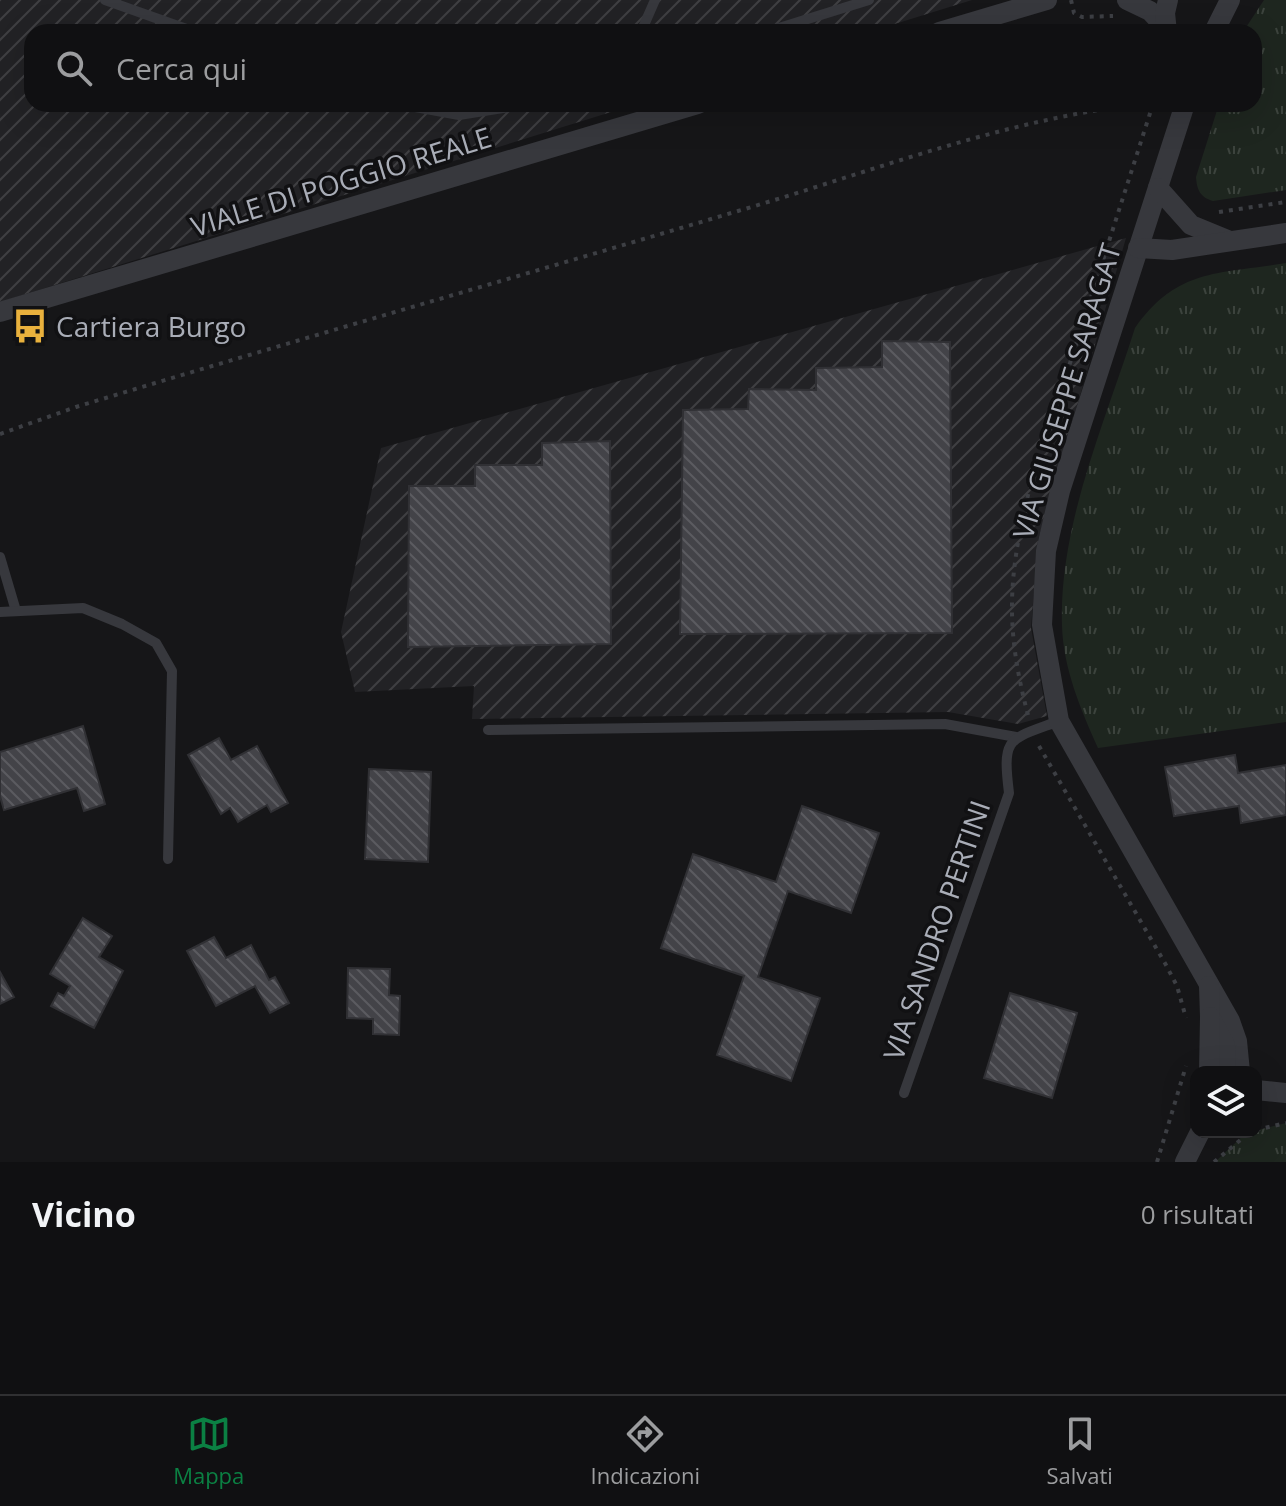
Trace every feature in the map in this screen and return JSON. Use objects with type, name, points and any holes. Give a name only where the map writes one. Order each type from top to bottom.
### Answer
[{"type":"street","points":[[966,24],[1047,0]]},
{"type":"street","points":[[1166,24],[1168,0]]},
{"type":"street","points":[[1212,0],[1215,24]]},
{"type":"street","points":[[1218,24],[1230,0]]},
{"type":"street","points":[[1126,9],[1150,11],[1162,24]]},
{"type":"street","name":"VIALE DI POGGIO REALE","points":[[0,312],[671,112]]},
{"type":"street","name":"VIA GIUSEPPE SARAGAT","points":[[1181,112],[1060,491],[1046,551],[1042,625],[1059,721],[1209,986],[1237,1041],[1239,1066]]},
{"type":"street","points":[[1158,188],[1191,225],[1233,242]]},
{"type":"street","points":[[1138,248],[1172,250],[1286,233]]},
{"type":"street","name":"VIA GIUSEPPE SARAGAT","points":[[1209,986],[1209,1066]]},
{"type":"street","name":"VIA GIUSEPPE SARAGAT","points":[[1210,1017],[1222,1036],[1225,1066]]},
{"type":"street","points":[[1262,1091],[1286,1093]]},
{"type":"street","points":[[1185,1162],[1197,1138]]},
{"type":"lane","points":[[105,0],[172,24]]},
{"type":"lane","points":[[644,24],[655,0]]},
{"type":"lane","points":[[792,24],[869,0]]},
{"type":"lane","points":[[443,112],[459,115],[478,112]]},
{"type":"lane","points":[[0,557],[16,611]]},
{"type":"lane","points":[[0,612],[83,608],[122,624],[156,643],[172,671],[168,859]]},
{"type":"lane","points":[[488,730],[945,724],[1016,737],[1059,721]]},
{"type":"lane","name":"VIA SANDRO PERTINI","points":[[904,1093],[1009,793],[1004,755],[1016,737]]},
{"type":"path","points":[[1071,0],[1074,13],[1082,17],[1126,9]]},
{"type":"path","points":[[0,434],[76,407],[766,203],[958,142],[1077,112]]},
{"type":"path","points":[[1150,112],[1029,491],[1016,545],[1010,590],[1012,633],[1032,731],[1050,769],[1177,986],[1189,1031]]},
{"type":"path","points":[[1214,211],[1230,212],[1286,202]]},
{"type":"path","points":[[1157,1162],[1189,1054]]},
{"type":"path","points":[[1262,1129],[1286,1123]]},
{"type":"path","points":[[1214,1162],[1244,1138]]},
{"type":"shaded area","name":"Cartiera Burgo","points":[[0,0],[972,0],[895,24],[24,24],[24,112],[611,112],[0,302]]},
{"type":"shaded area","points":[[1126,238],[1038,540],[1031,628],[1047,716],[1018,724],[948,712],[472,719],[474,686],[355,692],[341,632],[381,448]]},
{"type":"green space","points":[[1264,0],[1286,0],[1286,190],[1213,201],[1200,192],[1196,177],[1216,112],[1262,112],[1262,24],[1248,24]]},
{"type":"green space","points":[[1286,263],[1286,722],[1098,748],[1069,673],[1063,641],[1063,587],[1068,549],[1086,474],[1135,328],[1151,308],[1184,284],[1220,273]]},
{"type":"green space","points":[[1286,1123],[1286,1162],[1215,1162],[1241,1138],[1262,1138],[1262,1129]]},
{"type":"building","points":[[882,341],[950,342],[952,633],[680,634],[683,410],[748,409],[749,389],[816,390],[816,368],[882,367]]},
{"type":"building","points":[[610,441],[611,644],[408,647],[409,486],[475,486],[475,465],[542,465],[542,443]]},
{"type":"building","points":[[83,726],[105,804],[84,811],[77,788],[4,810],[0,796],[0,752]]},
{"type":"building","points":[[219,738],[231,760],[257,746],[288,803],[271,812],[267,805],[238,822],[230,808],[221,814],[188,755]]},
{"type":"building","points":[[1235,755],[1238,773],[1286,765],[1286,815],[1241,823],[1239,806],[1174,816],[1165,767]]},
{"type":"building","points":[[369,769],[431,772],[428,862],[365,859]]},
{"type":"building","points":[[802,806],[879,833],[851,913],[788,891],[758,977],[820,998],[791,1081],[717,1055],[744,976],[661,948],[693,854],[776,882]]},
{"type":"building","points":[[83,918],[112,936],[99,957],[123,971],[94,1028],[51,1006],[58,993],[64,996],[70,986],[50,974]]},
{"type":"building","points":[[214,937],[226,958],[251,945],[269,980],[275,977],[289,1003],[270,1013],[255,986],[216,1006],[187,951]]},
{"type":"building","points":[[348,968],[390,969],[389,995],[400,996],[399,1035],[373,1034],[373,1019],[347,1018]]},
{"type":"building","points":[[0,972],[14,997],[0,1004]]},
{"type":"building","points":[[1010,993],[1077,1013],[1052,1098],[984,1078]]},
{"type":"place","name":"Cartiera Burgo","points":[[30,326]]}]
